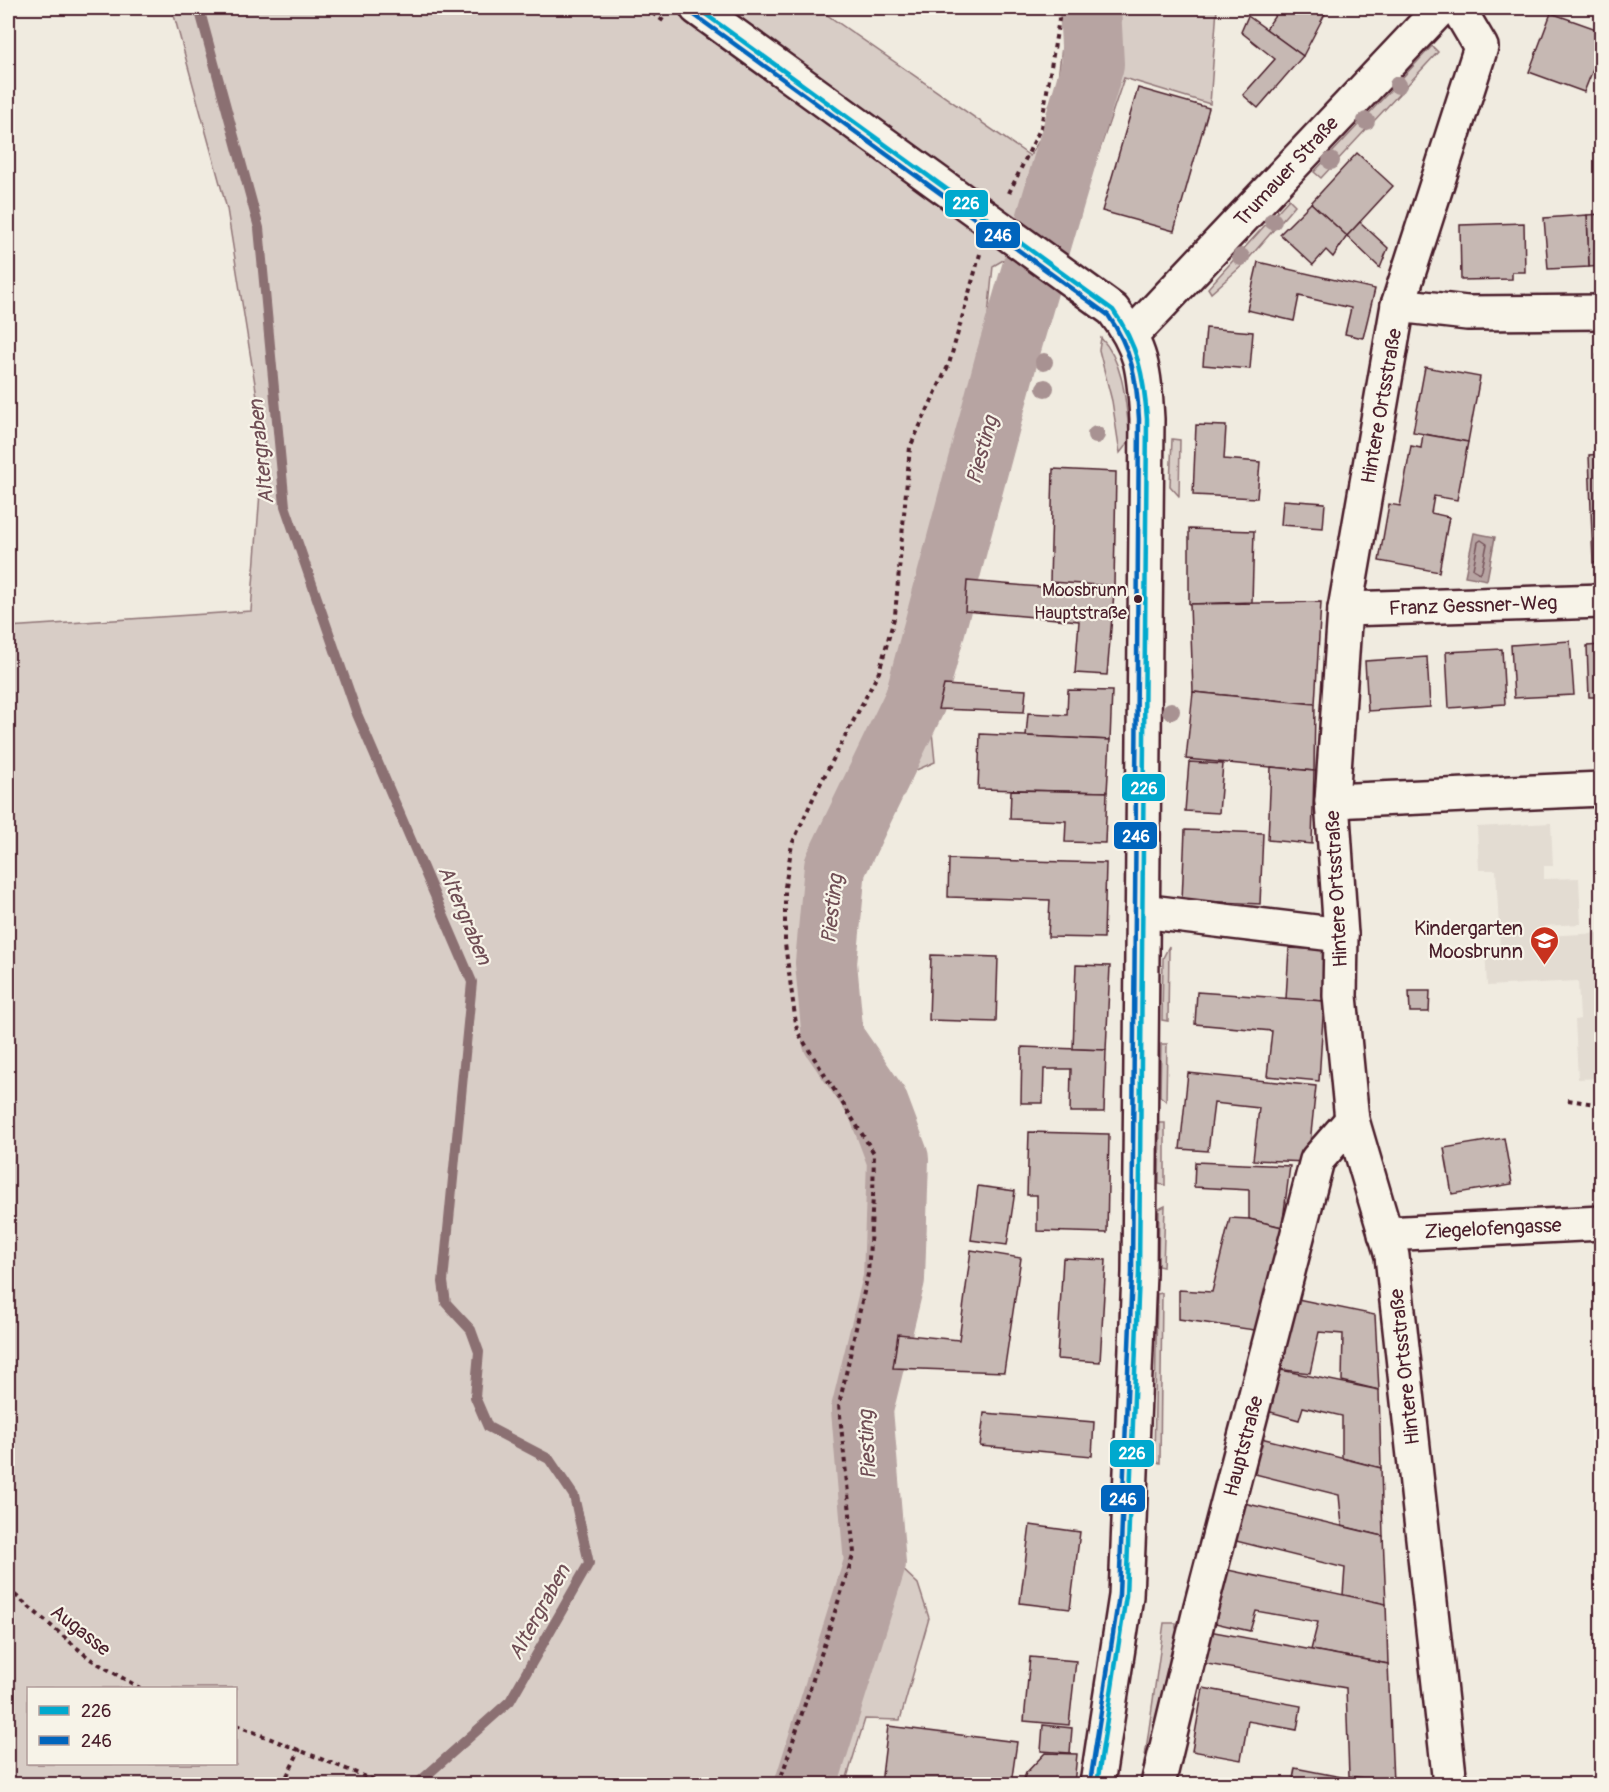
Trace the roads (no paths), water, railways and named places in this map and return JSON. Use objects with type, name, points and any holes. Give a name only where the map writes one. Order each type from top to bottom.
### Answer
[{"type":"street","points":[[697,8],[999,230],[1065,274],[1113,310],[1132,335],[1145,376],[1147,419],[1142,911],[1143,1094],[1139,1273],[1126,1596],[1097,1785]]},
{"type":"street","name":"Trumauer Straße","points":[[1132,335],[1441,8]]},
{"type":"street","name":"Hintere Ortsstraße","points":[[1450,1785],[1392,1256],[1352,1120],[1340,996],[1341,935],[1332,801],[1345,609],[1398,305],[1481,47],[1458,8]]},
{"type":"street","points":[[1398,305],[1467,314],[1602,312]]},
{"type":"street","name":"Franz Gessner-Weg","points":[[1345,609],[1602,601]]},
{"type":"street","points":[[1332,801],[1602,789]]},
{"type":"street","points":[[1142,911],[1341,935]]},
{"type":"street","name":"Hauptstraße","points":[[1158,1785],[1203,1598],[1317,1160],[1352,1120]]},
{"type":"street","name":"Ziegelofengasse","points":[[1385,1234],[1602,1223]]},
{"type":"water","points":[[1474,533],[1495,537],[1487,580],[1465,576]]},
{"type":"waterway","name":"Altergraben","points":[[199,8],[259,228],[285,506],[357,714],[472,982],[443,1282],[446,1303],[471,1330],[479,1352],[475,1397],[488,1427],[549,1459],[574,1496],[589,1563],[510,1701],[417,1784]]},
{"type":"waterway","name":"Piesting","points":[[806,1784],[875,1563],[862,1410],[894,1279],[898,1159],[877,1103],[833,1039],[826,963],[835,867],[915,701],[1006,361],[1093,64],[1090,8]]},
{"type":"place","name":"Moosbrunn Hauptstraße","points":[[1138,599]]},
{"type":"place","name":"Kindergarten Moosbrunn","points":[[1544,966]]}]
